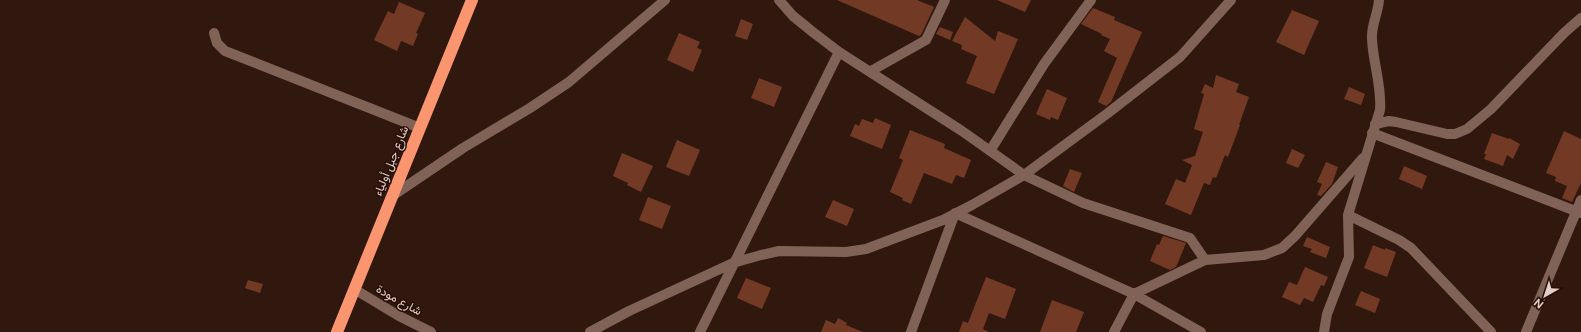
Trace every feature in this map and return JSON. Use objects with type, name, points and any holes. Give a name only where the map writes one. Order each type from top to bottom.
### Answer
[{"type":"highway","name":"شارع جبل أولياء","points":[[337,332],[472,0]]},
{"type":"street","points":[[392,196],[463,148],[530,108],[569,82],[665,0]]},
{"type":"street","points":[[779,0],[793,16],[814,34],[839,52],[871,71],[962,131],[1024,175],[1082,203],[1190,238],[1205,260]]},
{"type":"street","points":[[871,71],[926,40],[945,0]]},
{"type":"street","points":[[990,151],[1044,64],[1091,0]]},
{"type":"street","points":[[590,332],[628,311],[733,263],[779,251],[846,252],[866,249],[942,220],[972,205],[1024,175],[1108,113],[1180,57],[1231,0]]},
{"type":"street","points":[[1324,332],[1327,314],[1349,257],[1348,215],[1380,110],[1380,92],[1372,40],[1372,26],[1379,0]]},
{"type":"street","points":[[1374,129],[1389,121],[1447,134],[1455,134],[1467,130],[1491,109],[1564,33],[1581,18]]},
{"type":"street","points":[[214,33],[217,43],[225,51],[420,128]]},
{"type":"street","points":[[700,332],[839,52]]},
{"type":"street","points":[[1374,129],[1579,212]]},
{"type":"street","points":[[1114,332],[1134,294],[1205,260],[1264,255],[1282,248],[1296,236],[1366,155]]},
{"type":"street","points":[[1526,332],[1579,212],[1581,200]]},
{"type":"street","points":[[955,213],[1134,294],[1202,332]]},
{"type":"street","points":[[911,332],[955,213]]},
{"type":"street","points":[[1348,215],[1399,240],[1411,248],[1491,332]]},
{"type":"street","name":"شارع مودة","points":[[354,290],[399,316],[431,332]]},
{"type":"building","points":[[837,0],[917,0],[934,7],[921,35],[919,36]]},
{"type":"building","points":[[997,0],[1031,0],[1025,12]]},
{"type":"building","points":[[399,2],[425,13],[416,33],[418,34],[413,46],[401,41],[397,51],[374,40],[388,11],[394,14]]},
{"type":"building","points":[[1093,8],[1115,17],[1114,20],[1142,32],[1111,102],[1106,106],[1098,102],[1117,58],[1104,51],[1110,39],[1081,24]]},
{"type":"building","points":[[1292,10],[1319,21],[1304,55],[1276,42]]},
{"type":"building","points":[[965,17],[995,41],[998,31],[1018,39],[994,94],[966,83],[977,56],[961,49],[962,45],[952,41]]},
{"type":"building","points":[[741,19],[753,24],[747,40],[735,36]]},
{"type":"building","points":[[940,27],[953,32],[950,40],[936,34]]},
{"type":"building","points":[[679,33],[700,42],[697,48],[702,50],[693,72],[667,60]]},
{"type":"building","points":[[1216,75],[1239,84],[1236,92],[1249,97],[1228,157],[1225,155],[1216,178],[1213,177],[1210,185],[1204,183],[1191,215],[1165,204],[1176,179],[1185,183],[1192,165],[1182,160],[1195,156],[1203,132],[1194,129],[1204,94],[1201,93],[1205,84],[1213,88]]},
{"type":"building","points":[[759,78],[782,87],[774,107],[751,98]]},
{"type":"building","points":[[1349,87],[1365,94],[1361,105],[1344,99]]},
{"type":"building","points":[[1047,89],[1067,98],[1058,120],[1051,117],[1050,120],[1036,114]]},
{"type":"building","points":[[875,118],[891,125],[882,149],[850,136],[855,124],[859,126],[862,119],[873,123]]},
{"type":"building","points":[[910,130],[945,144],[944,148],[971,160],[964,178],[956,175],[952,184],[924,173],[911,204],[902,200],[903,198],[890,192],[903,160],[899,158]]},
{"type":"building","points":[[1564,131],[1581,139],[1581,183],[1572,202],[1562,198],[1567,186],[1555,181],[1556,177],[1546,173]]},
{"type":"building","points":[[1492,133],[1509,138],[1520,144],[1513,159],[1507,155],[1503,166],[1484,159],[1486,154],[1484,154]]},
{"type":"building","points":[[677,140],[700,150],[689,176],[666,167]]},
{"type":"building","points":[[1292,149],[1305,155],[1298,168],[1286,163]]},
{"type":"building","points":[[622,153],[653,166],[641,192],[627,185],[628,183],[613,176]]},
{"type":"building","points":[[1326,162],[1338,167],[1332,184],[1321,196],[1317,195],[1322,184],[1317,182]]},
{"type":"building","points":[[1404,166],[1427,176],[1422,189],[1399,179]]},
{"type":"building","points":[[1070,169],[1082,173],[1074,192],[1063,186]]},
{"type":"building","points":[[648,197],[671,206],[662,229],[639,220]]},
{"type":"building","points":[[833,200],[854,209],[847,226],[825,217]]},
{"type":"building","points":[[1163,236],[1186,243],[1176,267],[1170,270],[1150,261],[1157,244],[1159,245]]},
{"type":"building","points":[[1307,237],[1330,247],[1326,258],[1310,252],[1312,249],[1303,246]]},
{"type":"building","points":[[1373,245],[1385,250],[1385,248],[1396,252],[1387,277],[1364,268]]},
{"type":"building","points":[[1305,267],[1328,277],[1324,286],[1321,285],[1313,302],[1304,298],[1300,305],[1282,297],[1289,282],[1297,285]]},
{"type":"building","points":[[986,277],[1016,289],[1005,319],[989,313],[983,329],[989,332],[959,332],[963,321],[968,323]]},
{"type":"building","points":[[746,278],[771,288],[762,309],[737,298]]},
{"type":"building","points":[[248,280],[263,284],[260,293],[245,288]]},
{"type":"building","points":[[1361,291],[1380,299],[1375,313],[1355,305]]},
{"type":"building","points":[[1052,300],[1084,312],[1076,332],[1040,332]]},
{"type":"building","points":[[838,318],[847,323],[846,325],[863,332],[821,332],[826,320],[835,324]]}]
